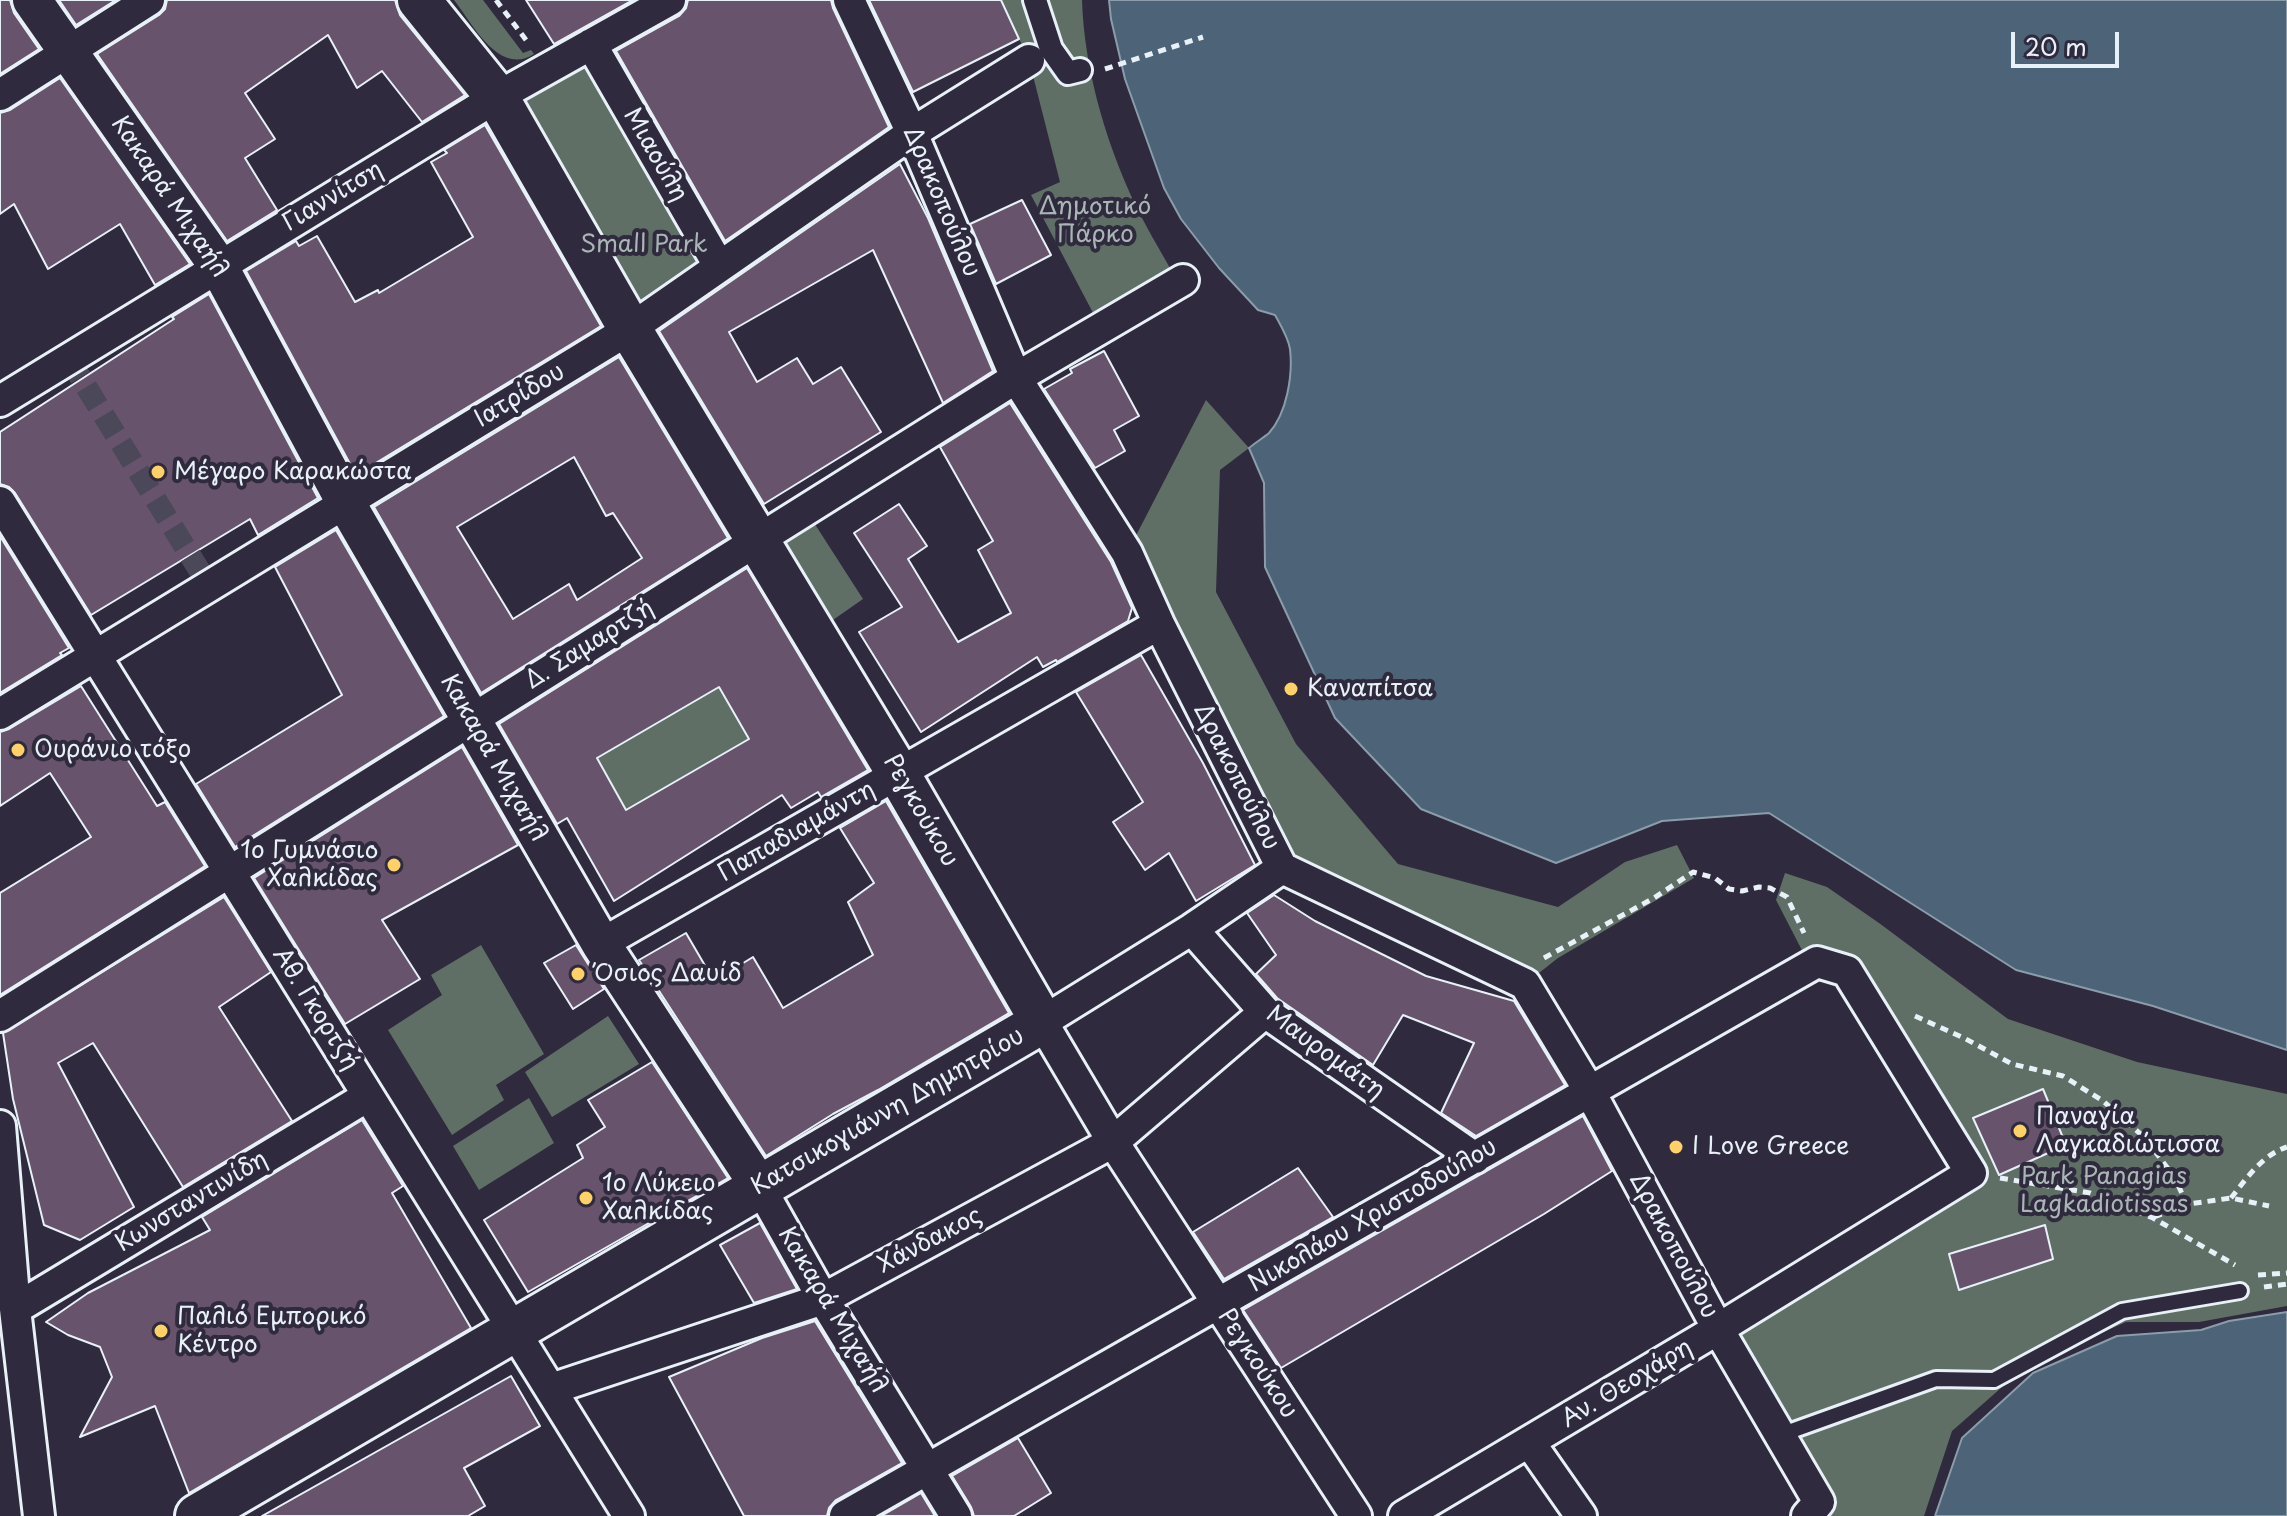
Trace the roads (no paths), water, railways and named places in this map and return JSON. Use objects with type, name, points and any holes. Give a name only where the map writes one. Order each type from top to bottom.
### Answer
[{"type":"main road","name":"Ρεγκούκου","points":[[419,0],[497,97],[630,329],[898,773],[1042,1022]]},
{"type":"main road","name":"Κατσικογιάννη Δημητρίου","points":[[197,1516],[1042,1022]]},
{"type":"street","name":"Κακαρά Μιχαήλ","points":[[32,0],[219,267],[346,503],[601,944],[760,1187],[823,1299],[956,1516]]},
{"type":"street","points":[[0,95],[149,0]]},
{"type":"street","name":"Γιαννίτση","points":[[0,401],[497,97],[670,0]]},
{"type":"street","name":"Δρακοπούλου","points":[[849,0],[912,133],[1016,378],[1127,553],[1159,624],[1282,868],[1525,984],[1590,1092],[1718,1329],[1780,1435],[1813,1509]]},
{"type":"street","points":[[1035,0],[1040,54],[1068,73],[1087,71]]},
{"type":"street","name":"Μιαούλη","points":[[591,44],[719,266]]},
{"type":"street","name":"Ιατρίδου","points":[[0,714],[630,329],[912,133],[1040,54]]},
{"type":"street","name":"Δ. Σαμαρτζή","points":[[0,1016],[1016,378],[1183,280]]},
{"type":"street","name":"Αθ. Γκορτζή","points":[[0,502],[629,1516]]},
{"type":"street","name":"Παπαδιαμάντη","points":[[601,944],[1159,624]]},
{"type":"street","name":"Κατσικογιάννη Δημητρίου","points":[[1042,1022],[1192,929],[1282,868]]},
{"type":"street","name":"Μαυρομάτη","points":[[1192,929],[1265,1012],[1475,1158]]},
{"type":"street","name":"Νικολάου Χριστοδούλου","points":[[845,1516],[1817,962],[1847,971],[1971,1173]]},
{"type":"street","name":"Χάνδακος","points":[[551,1389],[823,1299],[1113,1142],[1265,1012]]},
{"type":"street","name":"Ρεγκούκου","points":[[1042,1022],[1113,1142],[1356,1516]]},
{"type":"street","name":"Κωνσταντινίδη","points":[[15,1309],[368,1096]]},
{"type":"street","points":[[0,1126],[15,1309],[39,1516]]},
{"type":"street","name":"Αν. Θεοχάρη","points":[[1404,1516],[1530,1443],[1971,1173]]},
{"type":"street","points":[[1530,1443],[1581,1516]]},
{"type":"lane","points":[[1780,1435],[1936,1379],[1994,1380],[2122,1311],[2240,1291]]},
{"type":"water","points":[[1109,0],[2287,0],[2287,1050],[2153,1006],[2016,970],[1769,813],[1662,821],[1556,863],[1421,809],[1335,718],[1265,567],[1264,483],[1249,448],[1269,433],[1280,415],[1289,382],[1289,345],[1275,315],[1258,310],[1219,268],[1181,219],[1164,188],[1125,79]]},
{"type":"water","points":[[2287,1312],[2287,1516],[1935,1516],[1962,1438],[2033,1373],[2117,1336],[2201,1330],[2229,1321]]},
{"type":"tunnel","points":[[69,359],[209,586]]},
{"type":"place","name":"Μέγαρο Καρακώστα","points":[[158,472]]},
{"type":"place","name":"Καναπίτσα","points":[[1291,689]]},
{"type":"place","name":"Ουράνιο τόξο","points":[[18,750]]},
{"type":"place","name":"1ο Γυμνάσιο Χαλκίδας","points":[[394,865]]},
{"type":"place","name":"Όσιος Δαυίδ","points":[[578,974]]},
{"type":"place","name":"Παναγία Λαγκαδιώτισσα","points":[[2020,1131]]},
{"type":"place","name":"I Love Greece","points":[[1676,1147]]},
{"type":"place","name":"1ο Λύκειο Χαλκίδας","points":[[586,1198]]},
{"type":"place","name":"Παλιό Εμπορικό Κέντρο","points":[[161,1331]]},
{"type":"park label","name":"Δημοτικό Πάρκο","points":[[1095,221]]},
{"type":"park label","name":"Small Park","points":[[644,245]]},
{"type":"park label","name":"Park Panagias Lagkadiotissas","points":[[2104,1191]]}]
